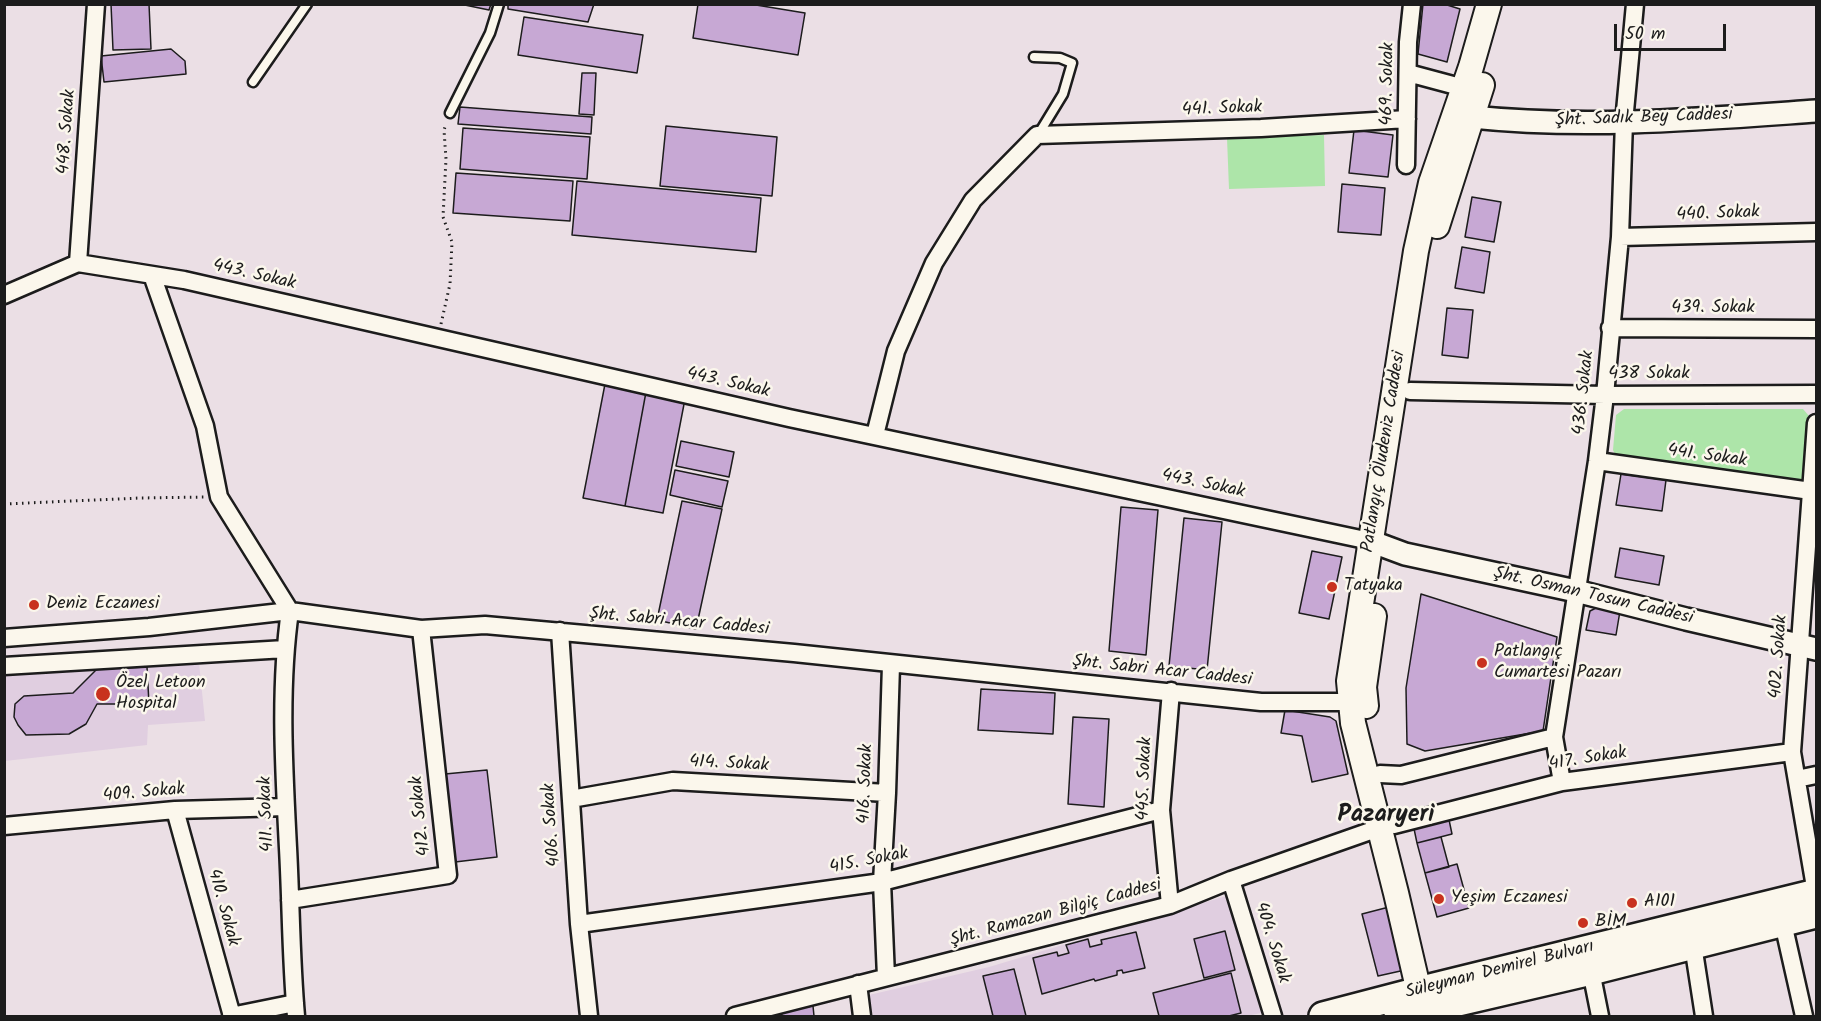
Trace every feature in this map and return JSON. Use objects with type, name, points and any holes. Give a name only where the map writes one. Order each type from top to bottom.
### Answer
[{"type":"main road","name":"Patlangıç Öludeniz Caddesi","points":[[1422,1002],[1387,827],[1380,774],[1366,712],[1365,687],[1378,544],[1418,242],[1431,183],[1464,88],[1489,4]]},
{"type":"main road","name":"Patlangıç Öludeniz Caddesi","points":[[1387,827],[1350,702],[1350,665],[1410,391],[1438,223],[1505,4]]},
{"type":"main road","name":"Süleyman Demirel Bulvarı","points":[[1323,1017],[1422,1002],[1816,893]]},
{"type":"main road","name":"Süleyman Demirel Bulvarı","points":[[1422,1002],[1467,1009],[1591,971],[1816,914]]},
{"type":"street","name":"448. Sokak","points":[[78,263],[96,4]]},
{"type":"street","name":"469. Sokak","points":[[1406,165],[1412,4]]},
{"type":"street","name":"436. Sokak","points":[[1562,782],[1554,737],[1597,461],[1605,395],[1620,237],[1624,122],[1635,4]]},
{"type":"street","points":[[1408,72],[1464,88]]},
{"type":"street","name":"Şht. Sadık Bey Caddesi","points":[[1472,117],[1523,122],[1624,122],[1816,111]]},
{"type":"street","name":"441. Sokak","points":[[1037,135],[1261,128],[1407,119]]},
{"type":"street","points":[[875,435],[896,351],[934,263],[973,200],[1037,135]]},
{"type":"street","name":"440. Sokak","points":[[1620,237],[1816,232]]},
{"type":"street","name":"443. Sokak","points":[[78,263],[184,280],[875,435],[1378,544]]},
{"type":"street","points":[[4,295],[78,263]]},
{"type":"street","points":[[152,275],[205,426],[219,497],[290,611]]},
{"type":"street","name":"439. Sokak","points":[[1610,328],[1816,329]]},
{"type":"street","name":"438 Sokak","points":[[1410,391],[1605,395],[1816,394]]},
{"type":"street","name":"402. Sokak","points":[[1816,423],[1811,491],[1808,647],[1792,752],[1816,893]]},
{"type":"street","name":"441. Sokak","points":[[1597,461],[1811,491]]},
{"type":"street","name":"Şht. Osman Tosun Caddesi","points":[[1378,544],[1405,554],[1576,591],[1808,647]]},
{"type":"street","name":"Şht. Sabri Acar Caddesi","points":[[4,639],[149,627],[290,611],[421,629],[485,625],[560,631],[1261,702],[1350,702]]},
{"type":"street","name":"411. Sokak","points":[[290,611],[285,649],[286,807],[296,1010]]},
{"type":"street","name":"412. Sokak","points":[[291,900],[448,875],[421,629]]},
{"type":"street","name":"406. Sokak","points":[[560,631],[579,924],[589,1017]]},
{"type":"street","points":[[4,666],[285,649]]},
{"type":"street","name":"416. Sokak","points":[[886,977],[882,882],[891,664]]},
{"type":"street","name":"445. Sokak","points":[[1170,691],[1161,810],[1170,904]]},
{"type":"street","points":[[1380,774],[1401,775],[1554,737]]},
{"type":"street","name":"417. Sokak","points":[[1387,827],[1562,782],[1792,752]]},
{"type":"street","points":[[1797,779],[1816,775]]},
{"type":"street","name":"414. Sokak","points":[[571,799],[673,781],[887,793]]},
{"type":"street","name":"409. Sokak","points":[[4,826],[175,810],[286,807]]},
{"type":"street","name":"410. Sokak","points":[[175,810],[231,1016]]},
{"type":"street","name":"415. Sokak","points":[[579,924],[882,882],[1161,810]]},
{"type":"street","name":"Şht. Ramazan Bilgiç Caddesi","points":[[735,1017],[1170,904],[1232,880],[1387,827]]},
{"type":"street","name":"404. Sokak","points":[[1232,880],[1273,1017]]},
{"type":"street","points":[[1783,923],[1804,1017]]},
{"type":"street","points":[[1693,945],[1704,1017]]},
{"type":"street","points":[[1591,971],[1600,1017]]},
{"type":"street","points":[[858,984],[862,1017]]},
{"type":"street","points":[[231,1016],[296,1010]]},
{"type":"lane","points":[[253,82],[307,4]]},
{"type":"lane","points":[[450,113],[490,33],[500,4]]},
{"type":"lane","points":[[1034,57],[1060,58],[1072,63],[1063,94],[1037,135]]},
{"type":"path","points":[[438,338],[450,284],[452,242],[443,217],[446,159],[444,130],[450,113]]},
{"type":"path","points":[[4,504],[219,497]]},
{"type":"shaded area","name":"Özel Letoon Hospital","points":[[198,653],[205,721],[148,725],[147,745],[5,761],[5,666]]},
{"type":"shaded area","points":[[1226,896],[1261,1013],[1247,1016],[873,1016],[869,995],[989,967]]},
{"type":"green space","points":[[1324,135],[1325,186],[1229,189],[1227,138]]},
{"type":"green space","points":[[1624,409],[1803,409],[1809,416],[1806,480],[1617,458],[1613,450],[1616,415]]},
{"type":"building","points":[[111,4],[149,4],[151,49],[113,50]]},
{"type":"building","points":[[460,4],[491,4],[489,10]]},
{"type":"building","points":[[508,4],[594,4],[588,22],[508,9]]},
{"type":"building","points":[[698,4],[750,4],[805,13],[798,55],[693,38]]},
{"type":"building","points":[[1423,4],[1444,4],[1460,9],[1447,62],[1418,54]]},
{"type":"building","points":[[524,17],[643,35],[637,73],[518,55]]},
{"type":"building","points":[[171,49],[185,61],[186,74],[104,82],[101,56]]},
{"type":"building","points":[[582,73],[596,73],[594,115],[579,114]]},
{"type":"building","points":[[460,107],[592,117],[591,134],[458,124]]},
{"type":"building","points":[[666,126],[777,137],[772,196],[660,186]]},
{"type":"building","points":[[463,128],[590,137],[587,179],[460,169]]},
{"type":"building","points":[[1354,130],[1393,135],[1388,177],[1349,173]]},
{"type":"building","points":[[456,173],[573,181],[570,221],[453,213]]},
{"type":"building","points":[[577,181],[761,198],[756,252],[572,235]]},
{"type":"building","points":[[1342,184],[1385,188],[1381,235],[1338,232]]},
{"type":"building","points":[[1472,197],[1501,202],[1494,242],[1465,237]]},
{"type":"building","points":[[1462,247],[1490,252],[1484,293],[1455,288]]},
{"type":"building","points":[[1447,308],[1473,310],[1468,358],[1442,355]]},
{"type":"building","points":[[605,384],[646,392],[625,506],[583,498]]},
{"type":"building","points":[[646,392],[685,399],[663,513],[625,506]]},
{"type":"building","points":[[681,441],[734,452],[729,477],[676,466]]},
{"type":"building","points":[[675,470],[728,481],[722,507],[670,495]]},
{"type":"building","points":[[1621,474],[1666,480],[1662,511],[1616,505]]},
{"type":"building","points":[[682,501],[722,509],[696,629],[657,620]]},
{"type":"building","points":[[1121,507],[1158,510],[1146,655],[1109,651]]},
{"type":"building","points":[[1184,518],[1222,522],[1207,670],[1169,666]]},
{"type":"building","points":[[1620,548],[1664,556],[1659,585],[1615,577]]},
{"type":"building","points":[[1312,551],[1342,557],[1329,619],[1299,613]]},
{"type":"building","name":"Patlangıç Cumartesi Pazarı","points":[[1421,594],[1557,637],[1543,731],[1425,751],[1407,744],[1406,688]]},
{"type":"building","points":[[1598,607],[1620,611],[1616,635],[1586,630],[1590,611]]},
{"type":"building","points":[[147,667],[149,704],[97,704],[86,724],[69,734],[26,735],[14,717],[15,704],[24,696],[73,693],[97,669]]},
{"type":"building","points":[[981,689],[1055,693],[1053,734],[978,730]]},
{"type":"building","points":[[1285,710],[1330,717],[1336,721],[1348,774],[1312,782],[1302,736],[1281,733]]},
{"type":"building","points":[[1073,717],[1109,719],[1104,807],[1068,804]]},
{"type":"building","points":[[487,770],[497,857],[455,862],[445,774]]},
{"type":"building","points":[[1448,815],[1452,834],[1417,843],[1413,824]]},
{"type":"building","points":[[1441,837],[1449,867],[1425,873],[1417,843]]},
{"type":"building","points":[[1457,864],[1469,908],[1437,917],[1425,873]]},
{"type":"building","points":[[1389,907],[1405,970],[1378,976],[1362,914]]},
{"type":"building","points":[[1225,931],[1235,970],[1204,978],[1194,939]]},
{"type":"building","points":[[1136,932],[1145,968],[1123,973],[1122,970],[1117,971],[1117,975],[1042,994],[1033,958],[1057,952],[1058,956],[1069,953],[1066,945],[1088,939],[1090,947],[1102,944],[1101,940]]},
{"type":"building","points":[[1014,969],[1026,1016],[993,1016],[983,976]]},
{"type":"building","points":[[1231,973],[1241,1013],[1229,1016],[1159,1016],[1153,993]]},
{"type":"building","points":[[813,1006],[814,1016],[782,1016],[781,1010]]},
{"type":"place","name":"Tatyaka","points":[[1332,587]]},
{"type":"place","name":"Deniz Eczanesi","points":[[34,605]]},
{"type":"place","name":"Patlangıç Cumartesi Pazarı","points":[[1482,663]]},
{"type":"place","name":"Özel Letoon Hospital","points":[[103,694]]},
{"type":"place","name":"Yeşim Eczanesi","points":[[1439,899]]},
{"type":"place","name":"A101","points":[[1632,903]]},
{"type":"place","name":"BİM","points":[[1583,923]]},
{"type":"district","name":"Pazaryeri","points":[[1386,817]]}]
